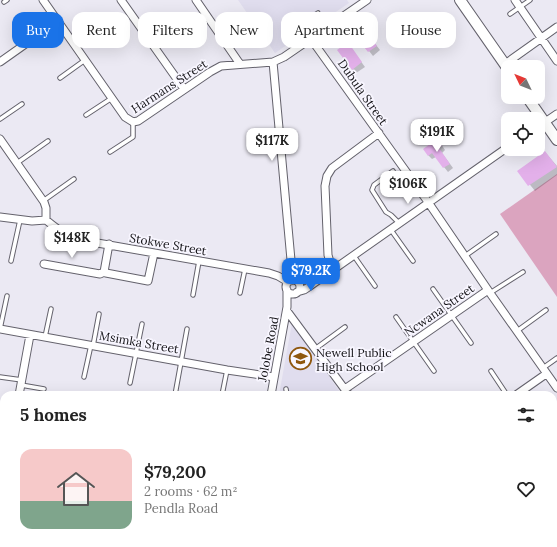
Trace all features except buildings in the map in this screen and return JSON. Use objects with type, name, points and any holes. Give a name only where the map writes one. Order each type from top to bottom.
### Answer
[{"type":"street","points":[[44,0],[52,12]]},
{"type":"street","points":[[121,0],[184,89]]},
{"type":"street","points":[[196,0],[240,64]]},
{"type":"street","name":"Harmans Street","points":[[350,12],[367,0]]},
{"type":"street","points":[[516,0],[557,61]]},
{"type":"street","points":[[462,1],[502,60]]},
{"type":"street","points":[[514,60],[557,27]]},
{"type":"street","points":[[64,30],[125,117],[132,122]]},
{"type":"street","points":[[0,62],[20,48]]},
{"type":"street","name":"Harmans Street","points":[[132,122],[138,121],[184,89],[221,66],[273,62],[296,48]]},
{"type":"street","name":"Dubula Street","points":[[315,48],[428,202],[557,388]]},
{"type":"street","points":[[273,62],[293,281],[300,289],[297,292]]},
{"type":"street","points":[[545,122],[557,114]]},
{"type":"street","points":[[545,129],[557,140]]},
{"type":"street","points":[[332,270],[328,255],[326,181],[332,168],[378,133]]},
{"type":"street","points":[[0,217],[32,222],[46,220],[46,208],[43,201],[17,163],[2,145]]},
{"type":"street","points":[[287,290],[291,293],[304,290],[501,152]]},
{"type":"street","name":"Stokwe Street","points":[[46,220],[63,234],[86,241],[272,274],[293,281]]},
{"type":"street","points":[[104,272],[109,244]]},
{"type":"street","points":[[44,264],[100,274],[104,272],[147,281],[150,275],[154,253]]},
{"type":"street","points":[[293,281],[308,283],[320,278]]},
{"type":"street","name":"Jolobe Road","points":[[272,391],[287,309],[286,287],[293,281]]},
{"type":"street","name":"Jolobe Road","points":[[287,309],[297,292]]},
{"type":"street","name":"Ncwana Street","points":[[348,391],[451,315],[489,292]]},
{"type":"street","points":[[287,309],[346,391]]},
{"type":"street","name":"Msimka Street","points":[[0,329],[227,370],[274,377]]},
{"type":"street","points":[[20,391],[30,335]]},
{"type":"street","points":[[521,391],[545,371]]},
{"type":"lane","points":[[510,14],[530,0]]},
{"type":"lane","points":[[60,78],[85,60]]},
{"type":"lane","points":[[86,115],[112,98]]},
{"type":"lane","points":[[0,119],[22,104]]},
{"type":"lane","points":[[110,152],[132,137],[132,122]]},
{"type":"lane","points":[[17,163],[48,141]]},
{"type":"lane","points":[[393,171],[374,185],[372,190],[386,212],[399,223]]},
{"type":"lane","points":[[43,201],[74,179]]},
{"type":"lane","points":[[11,261],[20,220]]},
{"type":"lane","points":[[391,229],[413,261]]},
{"type":"lane","points":[[465,256],[496,234]]},
{"type":"lane","points":[[353,255],[374,286]]},
{"type":"lane","points":[[193,295],[199,261]]},
{"type":"lane","points":[[240,293],[245,269]]},
{"type":"lane","points":[[489,292],[523,272]]},
{"type":"lane","points":[[433,289],[471,344]]},
{"type":"lane","points":[[0,329],[6,296]]},
{"type":"lane","points":[[45,337],[51,309]]},
{"type":"lane","points":[[517,331],[546,310]]},
{"type":"lane","points":[[84,377],[99,314]]},
{"type":"lane","points":[[396,316],[434,371]]},
{"type":"lane","points":[[130,383],[142,324]]},
{"type":"lane","points":[[315,349],[345,327]]},
{"type":"lane","points":[[176,391],[187,329]]},
{"type":"lane","points":[[545,371],[557,358]]},
{"type":"lane","points":[[223,391],[227,370]]},
{"type":"lane","points":[[491,371],[504,391]]},
{"type":"lane","points":[[0,377],[44,389]]},
{"type":"shaded area","points":[[238,0],[347,0],[349,3],[336,12],[281,12],[281,48],[282,48],[275,53],[272,48],[273,48],[273,12],[246,12]]},
{"type":"shaded area","points":[[557,174],[557,297],[500,214]]},
{"type":"shaded area","name":"Newell Public High School","points":[[292,323],[339,391],[280,391]]},
{"type":"place","name":"Newell Public High School","points":[[301,359]]}]
